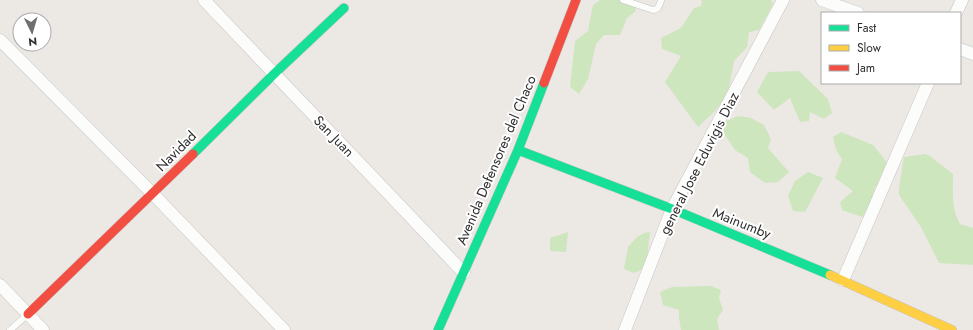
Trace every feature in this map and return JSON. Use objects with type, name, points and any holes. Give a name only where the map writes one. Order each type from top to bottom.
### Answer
[{"type":"street","name":"San Juan","points":[[204,0],[464,273]]},
{"type":"street","name":"Avenida Defensores del Chaco","points":[[438,330],[518,150],[576,0]]},
{"type":"street","name":"general Jose Eduvigis Diaz","points":[[625,330],[672,209],[782,0]]},
{"type":"street","points":[[822,0],[855,12]]},
{"type":"street","points":[[956,12],[962,0]]},
{"type":"street","name":"Navidad","points":[[28,314],[344,8]]},
{"type":"street","points":[[0,40],[153,194],[284,330]]},
{"type":"street","points":[[961,49],[973,54]]},
{"type":"street","points":[[843,280],[928,84]]},
{"type":"street","name":"Mainumby","points":[[518,150],[672,209],[843,280],[952,330]]},
{"type":"street","points":[[0,284],[43,330]]},
{"type":"lane","points":[[623,0],[653,10],[658,8],[661,1]]},
{"type":"lane","points":[[10,330],[28,314]]},
{"type":"green space","points":[[600,0],[633,0],[636,11],[627,18],[620,35],[604,35],[596,44],[588,79],[579,94],[570,87],[575,41],[588,31],[593,5]]},
{"type":"green space","points":[[702,0],[771,0],[773,4],[759,30],[749,32],[747,47],[734,61],[729,88],[724,99],[715,111],[698,127],[665,82],[681,56],[662,49],[661,38],[681,28],[694,8],[701,6]]},
{"type":"green space","points":[[799,71],[828,99],[832,113],[824,119],[810,112],[809,121],[800,122],[790,98],[774,110],[757,92],[768,72]]},
{"type":"green space","points":[[738,116],[751,118],[764,125],[771,139],[768,148],[789,172],[778,182],[765,183],[750,172],[748,158],[735,150],[721,129],[724,122]]},
{"type":"green space","points":[[841,132],[873,145],[894,171],[886,182],[875,187],[871,207],[862,217],[842,210],[840,202],[853,191],[835,178],[842,159],[836,150],[833,137]]},
{"type":"green space","points":[[925,154],[930,156],[953,174],[953,200],[957,218],[960,224],[973,228],[973,265],[939,263],[921,227],[899,195],[904,157]]},
{"type":"green space","points":[[808,172],[823,178],[805,212],[793,211],[788,196],[795,181]]},
{"type":"green space","points":[[568,232],[566,252],[550,251],[550,238]]},
{"type":"green space","points":[[650,232],[646,268],[634,273],[624,269],[628,247],[637,237],[644,233]]},
{"type":"green space","points":[[711,286],[721,290],[719,298],[723,310],[717,319],[719,330],[681,330],[679,310],[663,305],[660,292],[672,287]]},
{"type":"traffic: fast","points":[[193,154],[275,73],[344,8]]},
{"type":"traffic: fast","points":[[438,330],[518,150],[544,83]]},
{"type":"traffic: fast","points":[[518,150],[672,209],[830,275]]},
{"type":"traffic: slow","points":[[830,275],[952,330]]},
{"type":"traffic: jam","points":[[544,83],[576,0]]},
{"type":"traffic: jam","points":[[28,314],[193,154]]}]
